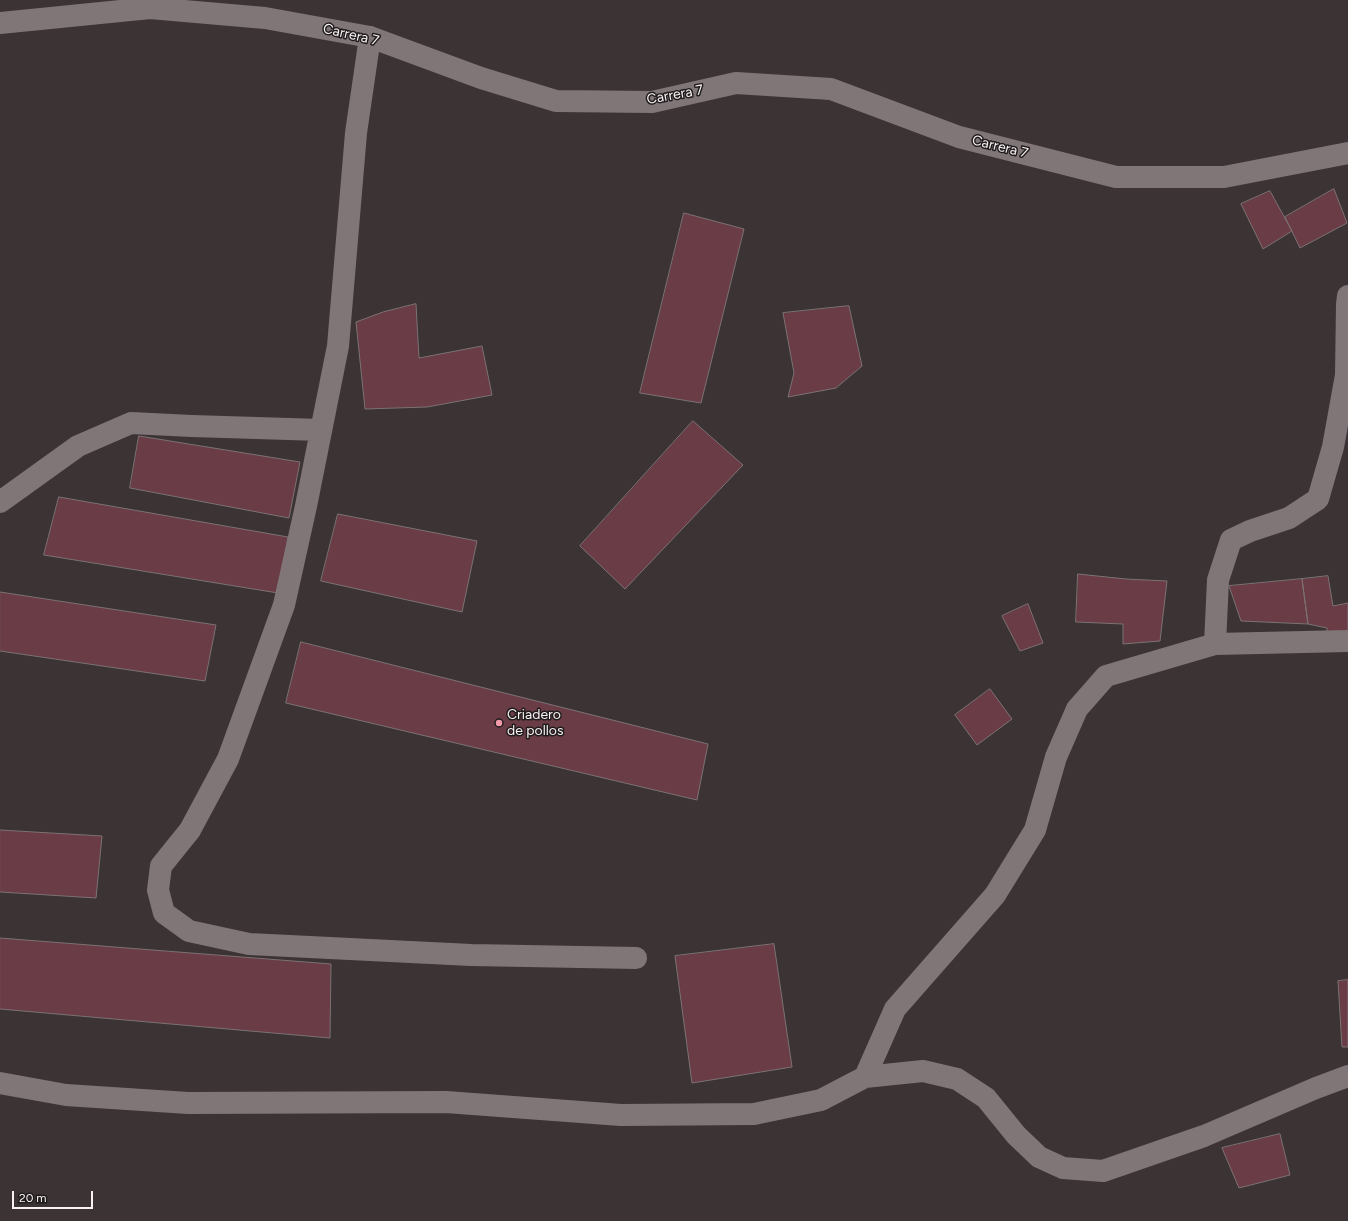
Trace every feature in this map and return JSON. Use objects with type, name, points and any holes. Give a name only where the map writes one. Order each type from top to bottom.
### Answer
[{"type":"street","name":"Carrera 7","points":[[0,22],[150,8],[265,18],[370,37],[481,78],[556,101],[652,102],[736,83],[831,89],[959,137],[1116,177],[1224,177],[1348,154]]},
{"type":"street","points":[[370,37],[356,133],[338,346],[284,605],[228,759],[190,830],[161,866],[158,890],[164,913],[189,931],[249,944],[471,955],[636,958]]},
{"type":"street","points":[[1215,644],[1218,580],[1232,540],[1250,531],[1289,518],[1318,499],[1333,447],[1346,375],[1348,296]]},
{"type":"street","points":[[0,502],[78,446],[131,423],[321,430]]},
{"type":"street","points":[[865,1077],[895,1009],[995,895],[1035,830],[1056,757],[1077,708],[1106,676],[1215,644],[1348,642]]},
{"type":"street","points":[[0,1083],[66,1095],[188,1103],[446,1102],[621,1115],[754,1114],[821,1100],[865,1077],[922,1071],[957,1080],[986,1098],[1016,1135],[1039,1158],[1062,1168],[1102,1170],[1204,1136],[1316,1088],[1348,1076]]},
{"type":"building","points":[[1334,189],[1347,223],[1300,248],[1285,217]]},
{"type":"building","points":[[1270,191],[1292,231],[1263,249],[1241,204]]},
{"type":"building","points":[[684,213],[744,229],[701,403],[640,393]]},
{"type":"building","points":[[416,304],[419,358],[482,346],[492,395],[427,407],[365,409],[356,322],[383,312]]},
{"type":"building","points":[[849,306],[862,366],[836,388],[788,397],[794,373],[783,313]]},
{"type":"building","points":[[693,421],[743,465],[625,589],[580,546]]},
{"type":"building","points":[[139,436],[300,462],[289,518],[130,488]]},
{"type":"building","points":[[59,497],[288,537],[278,593],[44,555]]},
{"type":"building","points":[[338,514],[477,541],[462,612],[321,581]]},
{"type":"building","points":[[1078,574],[1126,579],[1167,581],[1160,641],[1123,644],[1123,624],[1076,622]]},
{"type":"building","points":[[1328,576],[1333,606],[1348,603],[1348,632],[1327,636],[1327,628],[1308,624],[1302,579]]},
{"type":"building","points":[[1302,579],[1308,624],[1241,621],[1229,586]]},
{"type":"building","points":[[0,592],[216,625],[205,681],[0,651]]},
{"type":"building","points":[[1028,604],[1043,643],[1020,651],[1002,616]]},
{"type":"building","name":"Criadero de pollos","points":[[301,642],[708,744],[697,800],[286,703]]},
{"type":"building","points":[[990,689],[1012,719],[977,745],[955,715]]},
{"type":"building","points":[[0,830],[102,836],[96,898],[0,892]]},
{"type":"building","points":[[0,938],[331,964],[330,1038],[0,1009]]},
{"type":"building","points":[[774,944],[792,1067],[692,1083],[675,956]]},
{"type":"building","points":[[1348,980],[1348,1047],[1342,1047],[1338,981]]},
{"type":"building","points":[[1280,1134],[1290,1175],[1239,1188],[1222,1148]]},
{"type":"place","name":"Criadero de pollos","points":[[499,723]]}]
